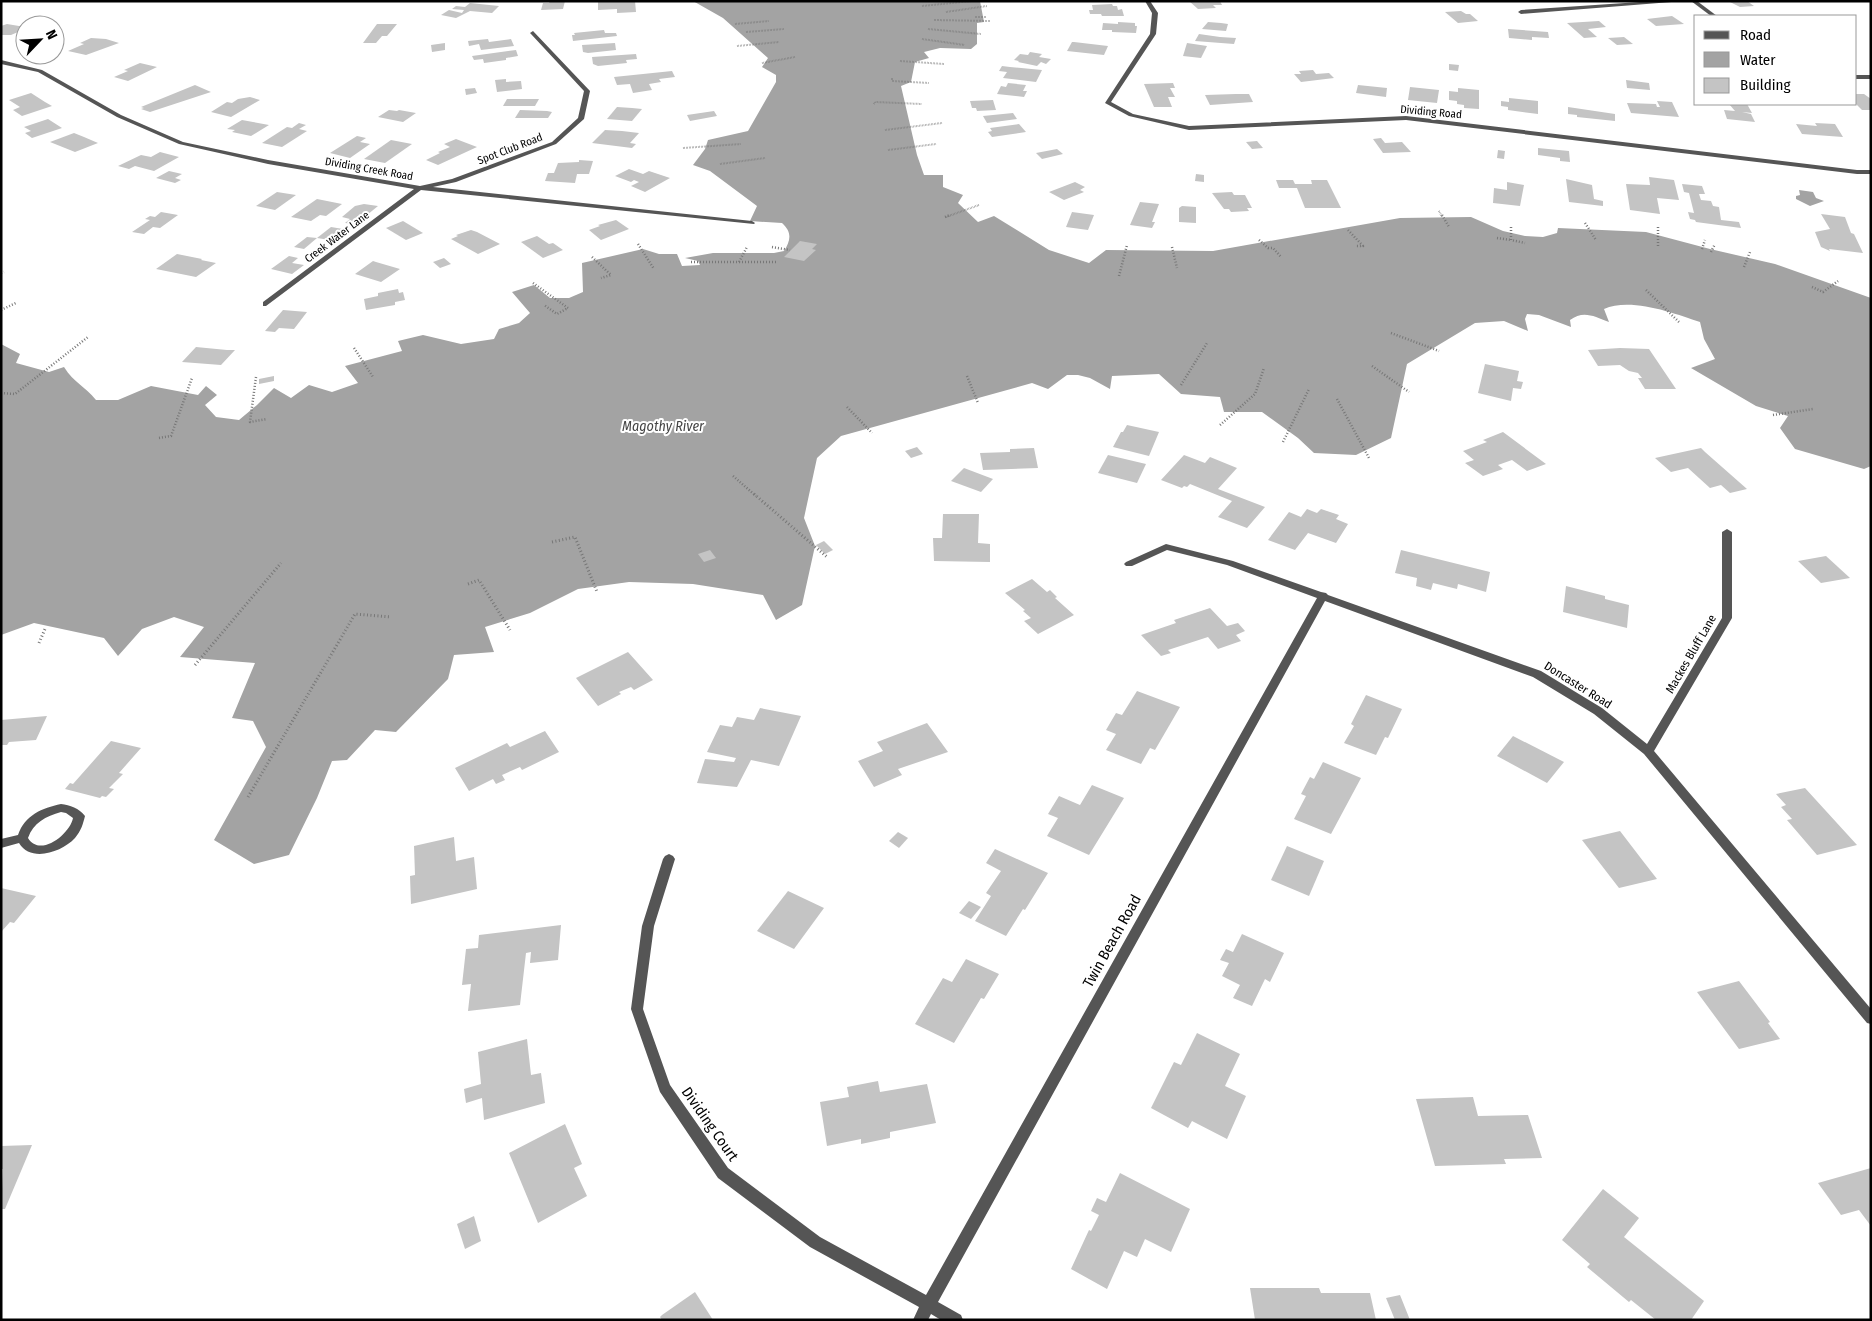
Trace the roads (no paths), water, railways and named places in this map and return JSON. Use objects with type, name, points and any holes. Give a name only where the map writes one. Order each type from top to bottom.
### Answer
[{"type":"street","name":"Dividing Road","points":[[1147,1],[1155,13],[1153,34],[1108,103],[1141,117],[1189,128],[1406,118],[1857,172],[1871,172]]},
{"type":"street","points":[[1521,12],[1682,1]]},
{"type":"street","points":[[1692,1],[1713,15]]},
{"type":"street","name":"Spot Club Road","points":[[420,188],[454,181],[554,143],[581,120],[587,90],[533,33]]},
{"type":"street","name":"Dividing Creek Road","points":[[1,62],[40,71],[119,116],[181,143],[268,162],[420,188],[752,223]]},
{"type":"street","points":[[1857,77],[1871,77]]},
{"type":"street","name":"Creek Water Lane","points":[[266,304],[420,188]]},
{"type":"street","name":"Mackes Bluff Lane","points":[[1648,751],[1727,618],[1727,532]]},
{"type":"street","name":"Doncaster Road","points":[[1129,564],[1166,547],[1230,563],[1323,595],[1537,674],[1598,711],[1648,751],[1871,1020]]},
{"type":"street","name":"Twin Beach Road","points":[[920,1320],[1323,595]]},
{"type":"street","points":[[61,808],[69,809],[79,816],[77,829],[72,836],[54,847],[44,849],[28,847],[22,838],[28,824],[43,813],[61,808]]},
{"type":"street","points":[[1,844],[22,838]]},
{"type":"street","name":"Dividing Court","points":[[669,859],[648,926],[637,1009],[665,1088],[723,1173],[815,1242],[956,1320]]},
{"type":"water","name":"Magothy River","points":[[693,1],[980,1],[984,22],[977,23],[977,44],[971,49],[940,48],[924,52],[929,58],[915,62],[911,82],[901,86],[917,155],[924,175],[943,175],[943,187],[963,195],[958,203],[978,222],[994,216],[1049,250],[1089,263],[1106,250],[1213,251],[1400,218],[1471,217],[1503,231],[1525,236],[1543,237],[1557,233],[1558,228],[1646,232],[1775,264],[1871,298],[1871,466],[1864,469],[1795,449],[1780,428],[1788,416],[1756,406],[1691,368],[1715,359],[1704,339],[1700,322],[1639,305],[1615,306],[1604,309],[1609,322],[1589,315],[1579,315],[1570,320],[1571,327],[1539,315],[1527,314],[1525,319],[1528,331],[1504,321],[1475,323],[1407,364],[1391,438],[1356,455],[1314,453],[1298,438],[1262,412],[1224,412],[1220,397],[1181,394],[1159,374],[1112,376],[1110,389],[1090,378],[1078,375],[1067,375],[1048,389],[1032,383],[841,436],[817,458],[804,518],[815,546],[802,605],[776,620],[763,595],[693,584],[629,582],[578,589],[530,613],[485,627],[494,652],[454,655],[448,679],[396,732],[375,730],[347,760],[332,761],[317,798],[289,855],[254,864],[214,840],[266,747],[253,721],[232,718],[255,663],[180,657],[204,627],[174,617],[142,629],[118,656],[104,638],[34,623],[1,635],[1,344],[20,354],[16,363],[49,372],[64,367],[96,400],[118,400],[151,386],[198,395],[206,386],[217,395],[205,405],[216,417],[239,420],[274,388],[291,398],[309,385],[332,392],[358,383],[345,366],[402,351],[398,341],[423,335],[461,344],[494,339],[499,329],[519,323],[530,313],[512,292],[534,285],[550,298],[569,298],[583,292],[582,263],[643,249],[659,254],[677,254],[682,266],[700,265],[698,261],[685,258],[713,253],[774,253],[784,251],[788,243],[789,233],[782,223],[750,221],[757,206],[710,171],[693,165],[705,149],[708,140],[748,131],[776,82],[776,75],[762,67],[768,58],[723,18]]},
{"type":"water","points":[[1799,190],[1813,192],[1816,198],[1824,201],[1810,206],[1796,199],[1796,196],[1800,195]]}]
